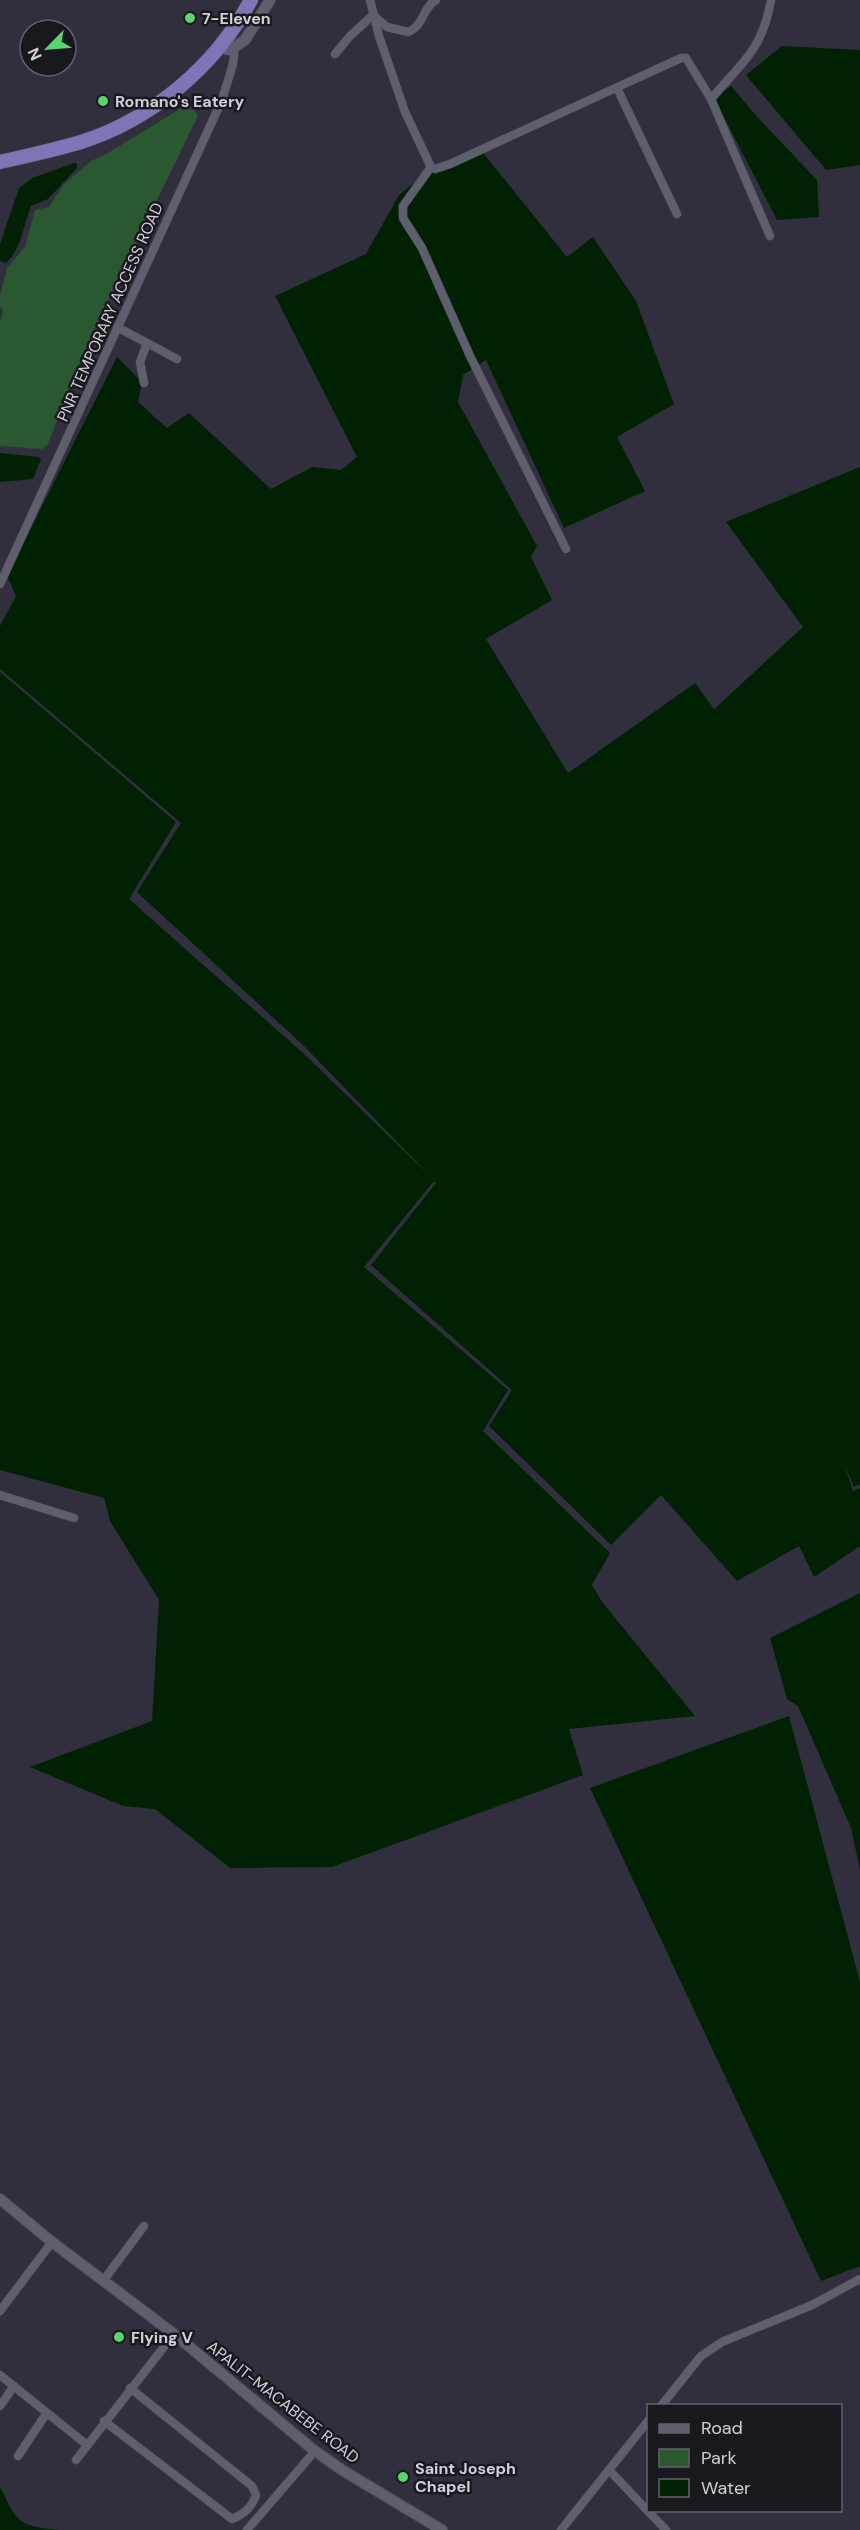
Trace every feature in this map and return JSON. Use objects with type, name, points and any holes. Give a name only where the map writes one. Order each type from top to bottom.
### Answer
[{"type":"highway","points":[[0,162],[83,141],[130,120],[177,89],[228,48],[251,0]]},
{"type":"main road","points":[[228,48],[248,35],[270,0]]},
{"type":"main road","name":"APALIT-MACABEBE ROAD","points":[[0,2199],[52,2242],[174,2334],[315,2451],[342,2470],[442,2530]]},
{"type":"street","points":[[370,0],[405,112],[431,166],[435,169],[681,58],[686,58],[711,99],[770,236]]},
{"type":"street","points":[[373,15],[387,27],[408,32],[420,24],[428,6],[436,0]]},
{"type":"street","points":[[711,99],[750,56],[768,15],[771,0]]},
{"type":"street","points":[[336,54],[357,29],[373,15]]},
{"type":"street","name":"PNR TEMPORARY ACCESS ROAD","points":[[0,584],[222,100],[233,64],[228,48]]},
{"type":"street","points":[[616,88],[676,214]]},
{"type":"street","points":[[431,166],[403,206],[403,218],[422,248],[470,356],[566,549]]},
{"type":"street","points":[[117,327],[177,359]]},
{"type":"street","points":[[144,383],[140,362],[147,343]]},
{"type":"street","points":[[1,1497],[74,1518]]},
{"type":"street","points":[[103,2281],[144,2226]]},
{"type":"street","points":[[0,2311],[52,2242]]},
{"type":"street","points":[[663,2404],[701,2356],[722,2342],[801,2310],[860,2279]]},
{"type":"street","points":[[76,2460],[104,2421],[174,2334]]},
{"type":"street","points":[[0,2375],[87,2445]]},
{"type":"street","points":[[0,2406],[14,2386]]},
{"type":"street","points":[[104,2421],[232,2519],[241,2516],[253,2502],[256,2495],[252,2486],[130,2388]]},
{"type":"street","points":[[18,2456],[46,2414]]},
{"type":"street","points":[[561,2530],[647,2422]]},
{"type":"street","points":[[247,2530],[315,2451]]},
{"type":"street","points":[[609,2470],[647,2510]]},
{"type":"street","points":[[649,2512],[666,2530]]},
{"type":"green space","points":[[183,107],[194,110],[198,116],[110,296],[78,367],[48,444],[42,449],[0,446],[0,323],[3,311],[0,306],[0,296],[7,268],[25,247],[35,210],[49,207],[64,184],[91,161]]},
{"type":"water","points":[[782,46],[860,50],[860,165],[826,170],[746,75]]},
{"type":"water","points":[[731,86],[817,180],[819,217],[777,220],[714,98]]},
{"type":"water","points":[[484,154],[567,257],[593,237],[636,301],[674,404],[617,437],[645,491],[564,528],[486,360],[463,375],[458,402],[537,546],[531,557],[552,600],[486,639],[568,773],[695,683],[714,709],[803,627],[726,522],[860,467],[860,1484],[854,1487],[845,1466],[853,1491],[860,1488],[860,1546],[814,1577],[799,1546],[737,1581],[661,1495],[611,1545],[489,1426],[512,1390],[371,1265],[436,1183],[434,1181],[364,1267],[508,1390],[483,1431],[610,1553],[592,1585],[602,1602],[695,1716],[569,1729],[583,1775],[332,1867],[230,1868],[155,1809],[123,1806],[30,1767],[152,1721],[159,1600],[110,1521],[104,1498],[0,1470],[0,672],[176,822],[129,899],[303,1053],[433,1179],[305,1047],[137,892],[181,823],[0,669],[0,626],[16,596],[7,576],[117,357],[142,382],[138,402],[167,428],[189,413],[271,489],[312,467],[341,470],[357,457],[275,296],[366,254],[399,195],[435,166]]},
{"type":"water","points":[[74,163],[77,164],[77,168],[48,199],[31,206],[15,251],[6,263],[0,261],[0,244],[19,188],[32,178]]},
{"type":"water","points":[[0,453],[39,457],[41,459],[33,479],[0,482]]},
{"type":"water","points":[[860,1593],[860,1870],[851,1828],[798,1706],[787,1699],[770,1638]]},
{"type":"water","points":[[789,1716],[860,1982],[860,2266],[821,2281],[590,1788]]},
{"type":"water","points":[[0,2487],[20,2520],[26,2524],[58,2530],[0,2530]]},
{"type":"place","name":"7-Eleven","points":[[190,18]]},
{"type":"place","name":"Romano's Eatery","points":[[103,101]]},
{"type":"place","name":"Flying V","points":[[119,2337]]},
{"type":"place","name":"Saint Joseph Chapel","points":[[403,2477]]}]
